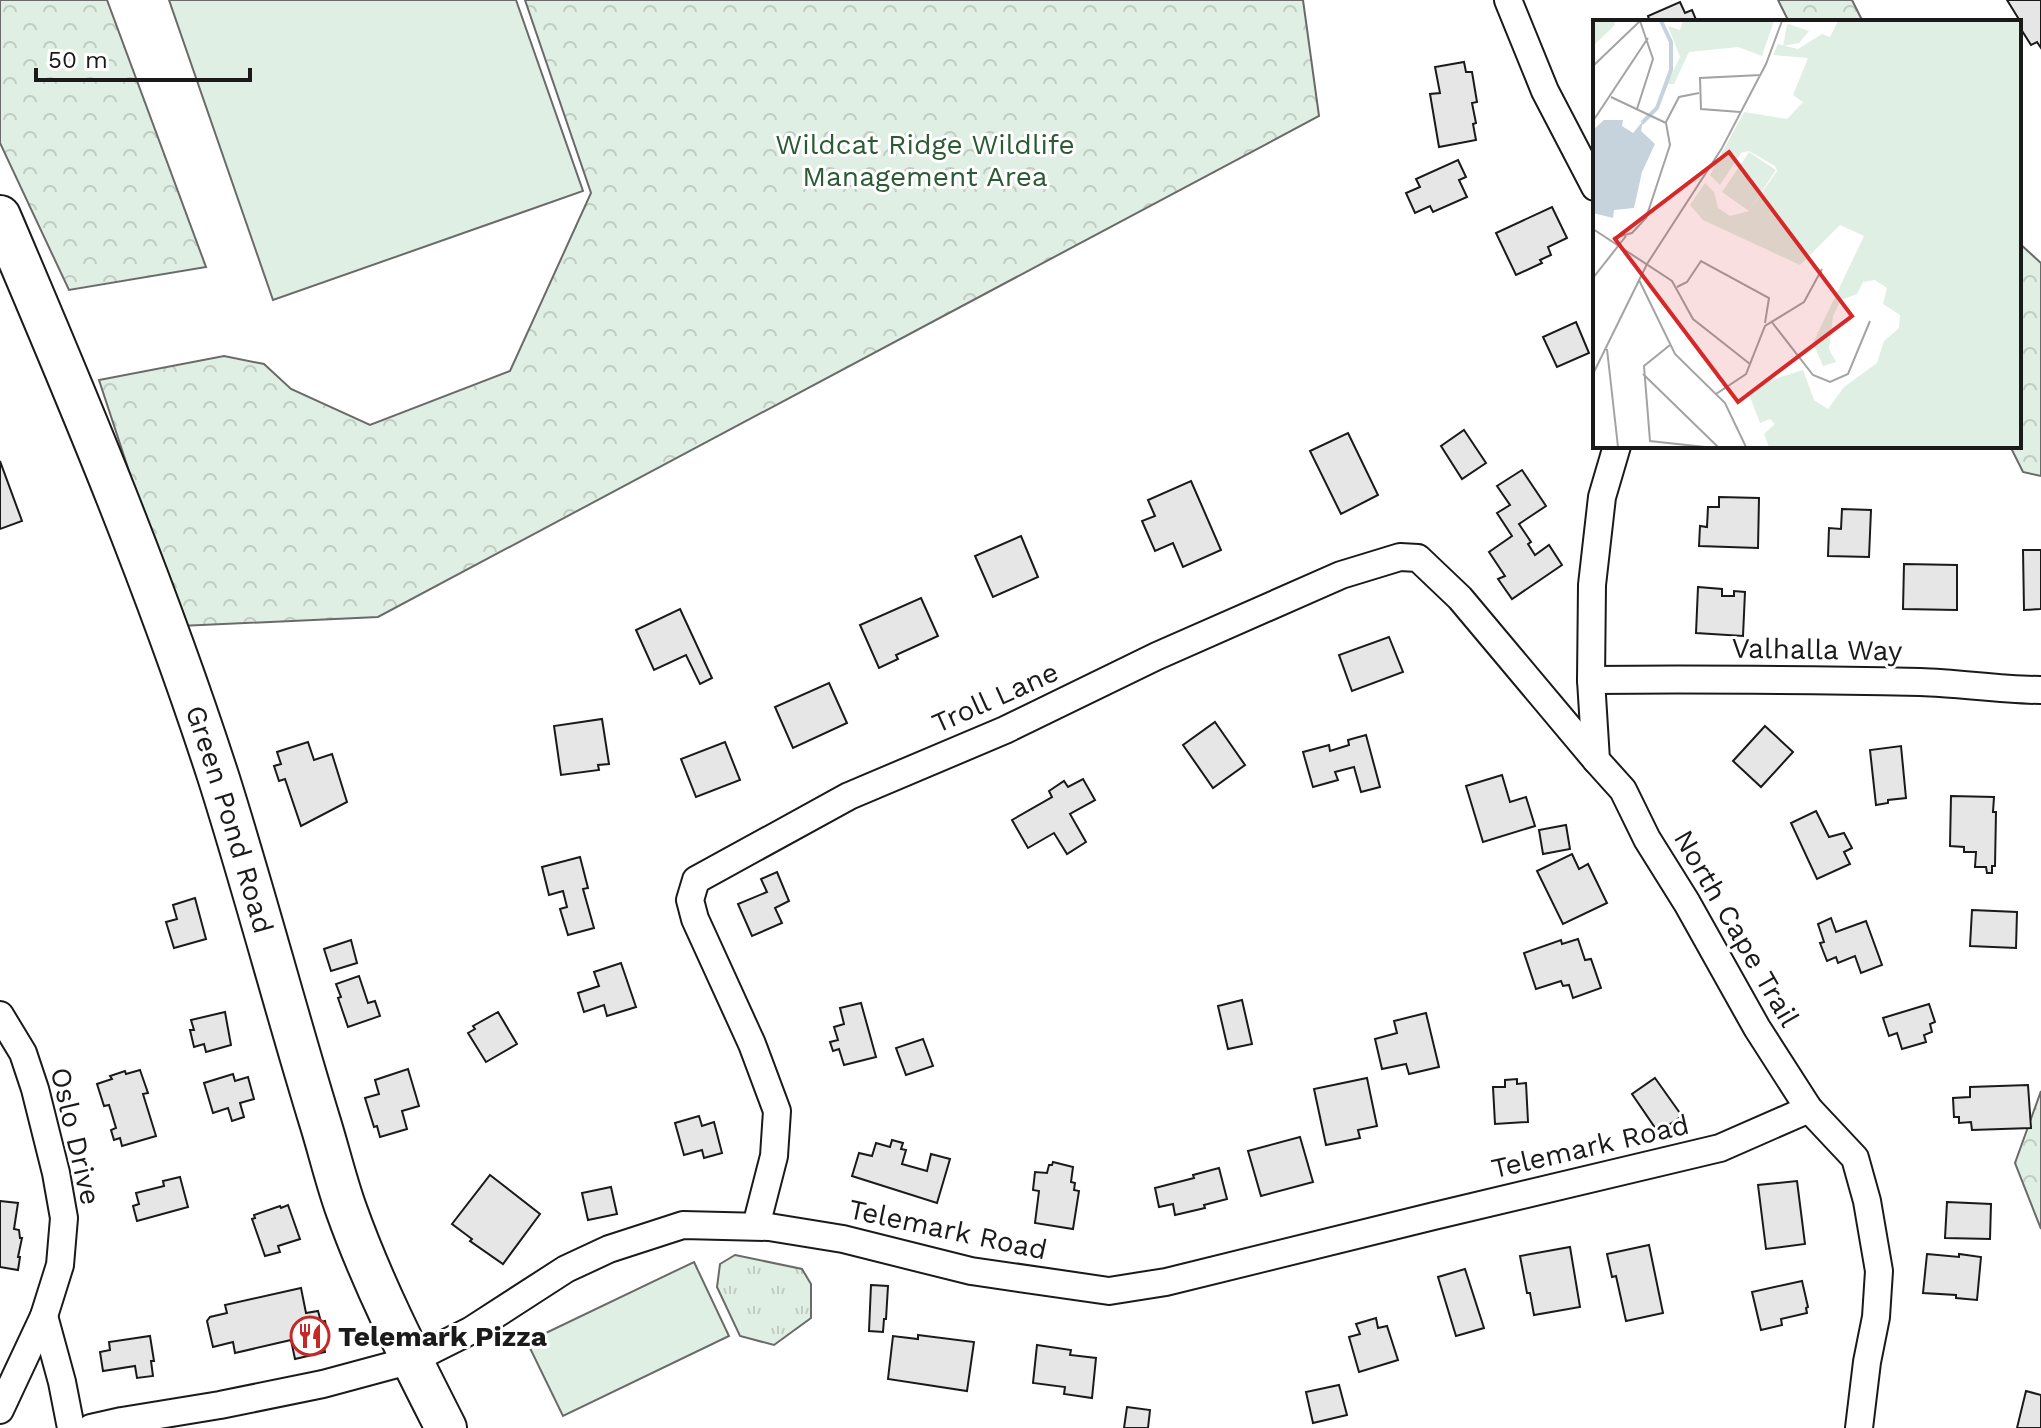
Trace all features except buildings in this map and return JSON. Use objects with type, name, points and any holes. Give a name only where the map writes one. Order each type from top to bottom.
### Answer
[{"type":"main road","name":"Green Pond Road","points":[[0,216],[68,375],[171,637],[219,780],[347,1210],[395,1328],[446,1428]]},
{"type":"street","points":[[1508,0],[1545,91],[1593,183]]},
{"type":"street","points":[[1596,760],[1591,680],[1592,585],[1602,497],[1616,448]]},
{"type":"street","name":"Troll Lane","points":[[756,1226],[774,1156],[777,1111],[752,1044],[695,919],[690,900],[696,880],[849,796],[1005,730],[1157,656],[1341,575],[1400,557],[1418,558],[1460,598],[1596,760]]},
{"type":"street","name":"Valhalla Way","points":[[1591,680],[1909,682],[2041,690]]},
{"type":"street","name":"North Cape Trail","points":[[1596,760],[1623,790],[1647,839],[1757,1028],[1809,1109],[1855,1158],[1867,1201],[1879,1271],[1876,1317],[1859,1428]]},
{"type":"street","name":"Oslo Drive","points":[[0,1015],[23,1053],[35,1089],[64,1218],[60,1265],[44,1316],[0,1410]]},
{"type":"street","name":"Telemark Road","points":[[91,1428],[323,1384],[412,1360],[470,1331],[566,1269],[609,1249],[683,1225],[756,1226],[843,1239],[971,1271],[1109,1291],[1166,1282],[1720,1148],[1809,1109]]},
{"type":"street","points":[[44,1316],[71,1428]]},
{"type":"green space","points":[[0,0],[107,0],[206,267],[69,290],[0,143]]},
{"type":"green space","points":[[169,0],[516,0],[583,191],[273,300]]},
{"type":"green space","name":"Wildcat Ridge Wildlife Management Area","points":[[525,0],[1303,0],[1319,116],[378,617],[180,626],[99,380],[224,356],[264,364],[291,389],[370,425],[510,371],[591,193]]},
{"type":"green space","points":[[1778,0],[1852,0],[1862,20],[1788,20]]},
{"type":"green space","points":[[2021,245],[2041,263],[2041,476],[2023,472],[2011,448],[2021,448]]},
{"type":"green space","points":[[2041,1091],[2041,1229],[2015,1163]]},
{"type":"green space","points":[[735,1255],[802,1269],[811,1284],[811,1318],[774,1345],[740,1336],[717,1287],[720,1264]]},
{"type":"green space","points":[[694,1262],[729,1336],[563,1416],[527,1342]]},
{"type":"place","name":"Telemark Pizza","points":[[310,1336]]}]
